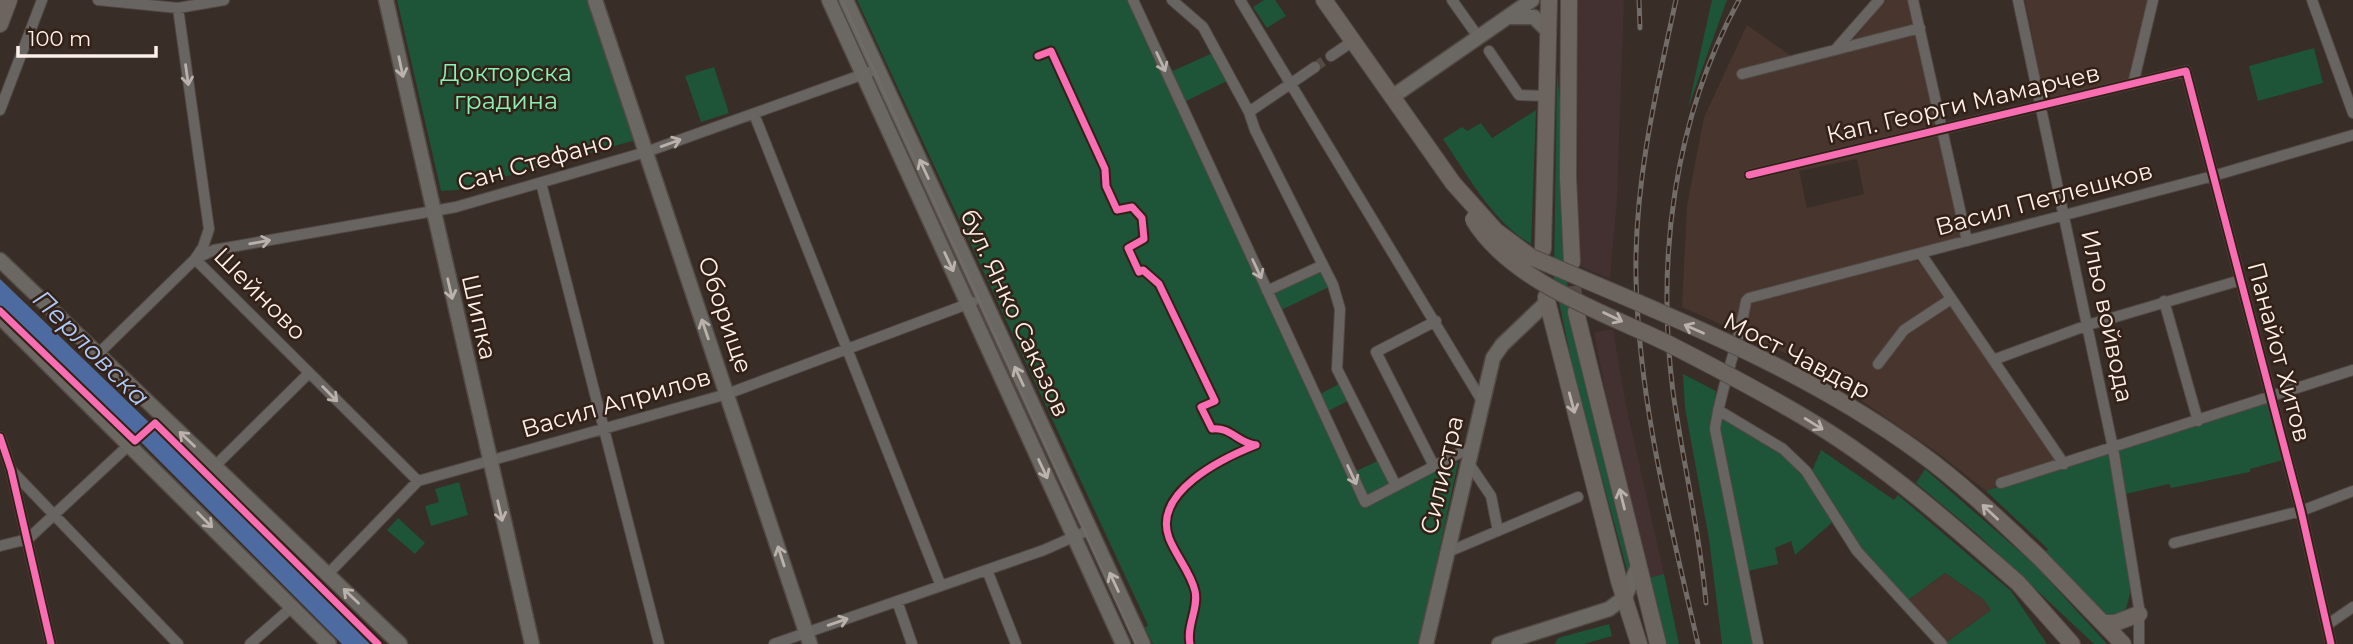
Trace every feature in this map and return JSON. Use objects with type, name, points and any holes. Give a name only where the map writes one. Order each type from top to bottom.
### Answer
[{"type":"main road","points":[[0,24],[9,0]]},
{"type":"main road","name":"Шипка","points":[[386,0],[488,461],[532,644]]},
{"type":"main road","name":"Оборище","points":[[595,0],[808,638]]},
{"type":"main road","name":"бул. Янко Сакъзов","points":[[829,0],[1124,644]]},
{"type":"main road","name":"бул. Янко Сакъзов","points":[[846,0],[1143,644]]},
{"type":"main road","name":"Мост Чавдар","points":[[1324,0],[1452,183],[1479,229],[1511,263],[1539,280],[1746,383],[1818,426],[1924,503],[2018,583],[2072,644]]},
{"type":"main road","points":[[1392,97],[1532,0]]},
{"type":"main road","points":[[1543,249],[1549,0]]},
{"type":"main road","points":[[1557,0],[1569,23]]},
{"type":"main road","points":[[1569,0],[1568,177],[1572,262]]},
{"type":"main road","points":[[1510,17],[1534,17],[1548,31]]},
{"type":"main road","name":"Мост Чавдар","points":[[1452,183],[1496,231],[1531,257],[1795,374],[1874,422],[1956,481],[2040,558],[2123,644]]},
{"type":"main road","points":[[0,260],[400,644]]},
{"type":"main road","points":[[1546,299],[1639,644]]},
{"type":"main road","name":"Силистра","points":[[1426,644],[1493,358],[1546,299]]},
{"type":"main road","points":[[1576,312],[1658,644]]},
{"type":"main road","points":[[0,317],[329,644]]},
{"type":"main road","points":[[1522,325],[1537,322],[1555,337]]},
{"type":"main road","points":[[1499,644],[1609,609],[1625,597],[1638,566]]},
{"type":"main road","points":[[2104,623],[2115,624],[2139,614]]},
{"type":"street","points":[[0,110],[42,0]]},
{"type":"street","points":[[98,0],[178,8],[224,0]]},
{"type":"street","points":[[1133,0],[1365,502],[1471,447]]},
{"type":"street","points":[[1172,0],[1203,27],[1249,112],[1255,130],[1322,265],[1340,309],[1337,369],[1396,486]]},
{"type":"street","points":[[1240,0],[1482,401]]},
{"type":"street","points":[[1452,0],[1479,38]]},
{"type":"street","points":[[1835,51],[1879,0]]},
{"type":"street","points":[[1913,0],[1967,241]]},
{"type":"street","name":"Ильо войвода","points":[[2018,0],[2113,448],[2139,614],[2139,644]]},
{"type":"street","points":[[2133,84],[2153,0]]},
{"type":"street","points":[[2312,0],[2353,113]]},
{"type":"street","name":"Шейново","points":[[178,8],[209,229],[204,247],[195,259],[418,481]]},
{"type":"street","points":[[1742,74],[1920,28]]},
{"type":"street","points":[[1331,56],[1353,41]]},
{"type":"street","points":[[1489,51],[1519,95],[1547,96]]},
{"type":"street","points":[[1249,112],[1315,67]]},
{"type":"street","name":"Сан Стефано","points":[[195,259],[214,250],[433,213],[541,183],[646,152],[878,69]]},
{"type":"street","name":"Кап. Георги Мамарчев","points":[[1749,175],[1941,127],[2186,71]]},
{"type":"street","name":"Панайот Хитов","points":[[2186,71],[2301,511],[2331,644]]},
{"type":"street","points":[[754,114],[941,586]]},
{"type":"street","name":"Васил Петлешков","points":[[1718,410],[1740,338],[1746,301],[2213,176],[2353,135]]},
{"type":"street","points":[[541,183],[659,644]]},
{"type":"street","points":[[1921,254],[2064,464]]},
{"type":"street","points":[[99,354],[195,259]]},
{"type":"street","points":[[1267,291],[1322,265]]},
{"type":"street","points":[[1993,360],[2088,325],[2241,280]]},
{"type":"street","name":"Васил Априлов","points":[[328,574],[418,481],[727,394],[983,298]]},
{"type":"street","points":[[1878,364],[1904,330],[1951,299]]},
{"type":"street","points":[[2164,301],[2198,421]]},
{"type":"street","points":[[1434,466],[1376,352],[1436,321]]},
{"type":"street","points":[[2001,484],[2353,370]]},
{"type":"street","points":[[215,466],[309,373]]},
{"type":"street","points":[[1758,644],[1716,429],[1718,410],[1783,449],[1806,471],[1857,551],[1942,644]]},
{"type":"street","points":[[0,437],[11,470],[51,644]]},
{"type":"street","points":[[0,546],[28,539],[130,444]]},
{"type":"street","points":[[1468,462],[1491,496],[1498,531]]},
{"type":"street","points":[[11,470],[177,644]]},
{"type":"street","points":[[2174,543],[2301,511],[2353,491]]},
{"type":"street","points":[[1448,552],[1578,497]]},
{"type":"street","points":[[774,644],[808,638],[897,601],[988,570],[1089,530]]},
{"type":"street","points":[[988,570],[1016,644]]},
{"type":"street","points":[[897,601],[912,644]]},
{"type":"street","points":[[250,644],[292,607]]},
{"type":"street","points":[[2327,625],[2353,607]]},
{"type":"shaded area","points":[[1578,0],[1624,0],[1617,200],[1610,279],[1580,266],[1577,236]]},
{"type":"shaded area","points":[[1886,0],[1908,0],[1961,239],[1912,253],[2064,464],[1986,491],[1939,454],[1805,362],[1682,307],[1687,205],[1704,117],[1747,25],[1791,56],[1853,40]],"holes":[[[1857,159],[1864,194],[1807,208],[1799,171]]]},
{"type":"shaded area","points":[[2025,0],[2151,0],[2132,80],[2045,101]]},
{"type":"shaded area","points":[[1613,329],[1626,405],[1664,574],[1649,578],[1610,416],[1594,332]]},
{"type":"shaded area","points":[[1945,573],[1983,599],[1991,610],[1947,642],[1908,600]]},
{"type":"green space","name":"Докторска градина","points":[[397,0],[589,0],[636,140],[457,190],[441,191]]},
{"type":"green space","points":[[857,0],[1130,0],[1364,507],[1453,460],[1458,463],[1419,644],[1153,644],[1145,628],[1148,625]]},
{"type":"green space","points":[[1264,0],[1275,0],[1286,16],[1267,28],[1253,7]]},
{"type":"green space","points":[[1712,0],[1727,0],[1688,108]]},
{"type":"green space","points":[[2314,48],[2323,83],[2258,101],[2249,66]]},
{"type":"green space","points":[[1217,51],[1231,79],[1180,104],[1166,74]]},
{"type":"green space","points":[[714,67],[729,113],[701,122],[685,76]]},
{"type":"green space","points":[[1557,71],[1562,125],[1565,274],[1632,567],[1628,574],[1576,383],[1554,278]]},
{"type":"green space","points":[[1536,110],[1531,244],[1504,223],[1493,210],[1443,139],[1462,127],[1467,131],[1481,123],[1492,138]]},
{"type":"green space","points":[[1323,265],[1333,285],[1277,312],[1267,291]]},
{"type":"green space","points":[[1683,374],[1716,391],[1712,430],[1754,644],[1722,644],[1709,539],[1685,408]]},
{"type":"green space","points":[[1343,382],[1352,399],[1324,413],[1316,396]]},
{"type":"green space","points":[[2271,397],[2287,459],[2250,469],[2250,472],[2171,488],[2169,484],[2121,495],[2132,573],[2128,603],[2122,617],[2109,618],[2046,552],[2048,549],[1986,491]]},
{"type":"green space","points":[[1718,410],[1738,421],[1806,471],[1836,519],[1795,555],[1791,541],[1775,548],[1778,564],[1744,572],[1715,429]]},
{"type":"green space","points":[[1821,450],[1894,500],[1898,495],[2011,591],[2047,644],[1948,644],[1947,642],[1991,610],[1983,599],[1945,573],[1908,600],[1861,548],[1811,473]]},
{"type":"green space","points":[[1382,459],[1394,484],[1366,498],[1354,472]]},
{"type":"green space","points":[[1925,469],[2034,564],[2107,644],[2094,644],[1976,533],[1916,483]]},
{"type":"green space","points":[[459,482],[468,515],[431,526],[425,506],[439,502],[435,489]]},
{"type":"green space","points":[[398,518],[425,543],[415,554],[387,530]]},
{"type":"green space","points":[[1664,574],[1679,644],[1666,644],[1649,578]]},
{"type":"green space","points":[[1609,624],[1612,636],[1584,644],[1555,644],[1558,638]]},
{"type":"water","points":[[0,279],[156,429],[370,644],[342,644],[143,444],[0,307]]},
{"type":"tunnel","points":[[1315,67],[1331,56]]},
{"type":"tunnel","points":[[1573,286],[1576,312]]},
{"type":"tram line","points":[[842,0],[1136,644]]},
{"type":"railway","points":[[1639,0],[1640,28]]},
{"type":"railway","points":[[1676,0],[1654,103],[1643,173],[1636,243],[1636,278],[1638,325],[1650,417],[1667,508],[1698,644]]},
{"type":"railway","points":[[1706,603],[1700,550],[1673,392],[1668,342],[1669,240],[1685,141],[1699,93],[1739,0]]},
{"type":"cycle path","points":[[1038,56],[1051,51],[1105,169],[1106,186],[1117,210],[1132,207],[1142,218],[1144,239],[1128,248],[1139,272],[1143,270],[1159,284],[1215,401],[1201,407],[1212,429],[1224,430],[1244,442],[1256,445]]},
{"type":"cycle path","points":[[1749,175],[2186,71],[2301,511],[2331,644]]},
{"type":"cycle path","points":[[0,311],[135,441],[155,423],[378,644]]},
{"type":"cycle path","points":[[0,437],[11,470],[51,644]]},
{"type":"cycle path","points":[[1190,644],[1196,597],[1190,578],[1169,538],[1167,521],[1171,506],[1180,492],[1209,468],[1256,445]]},
{"type":"water label","name":"Перловска","points":[[91,348]]}]
